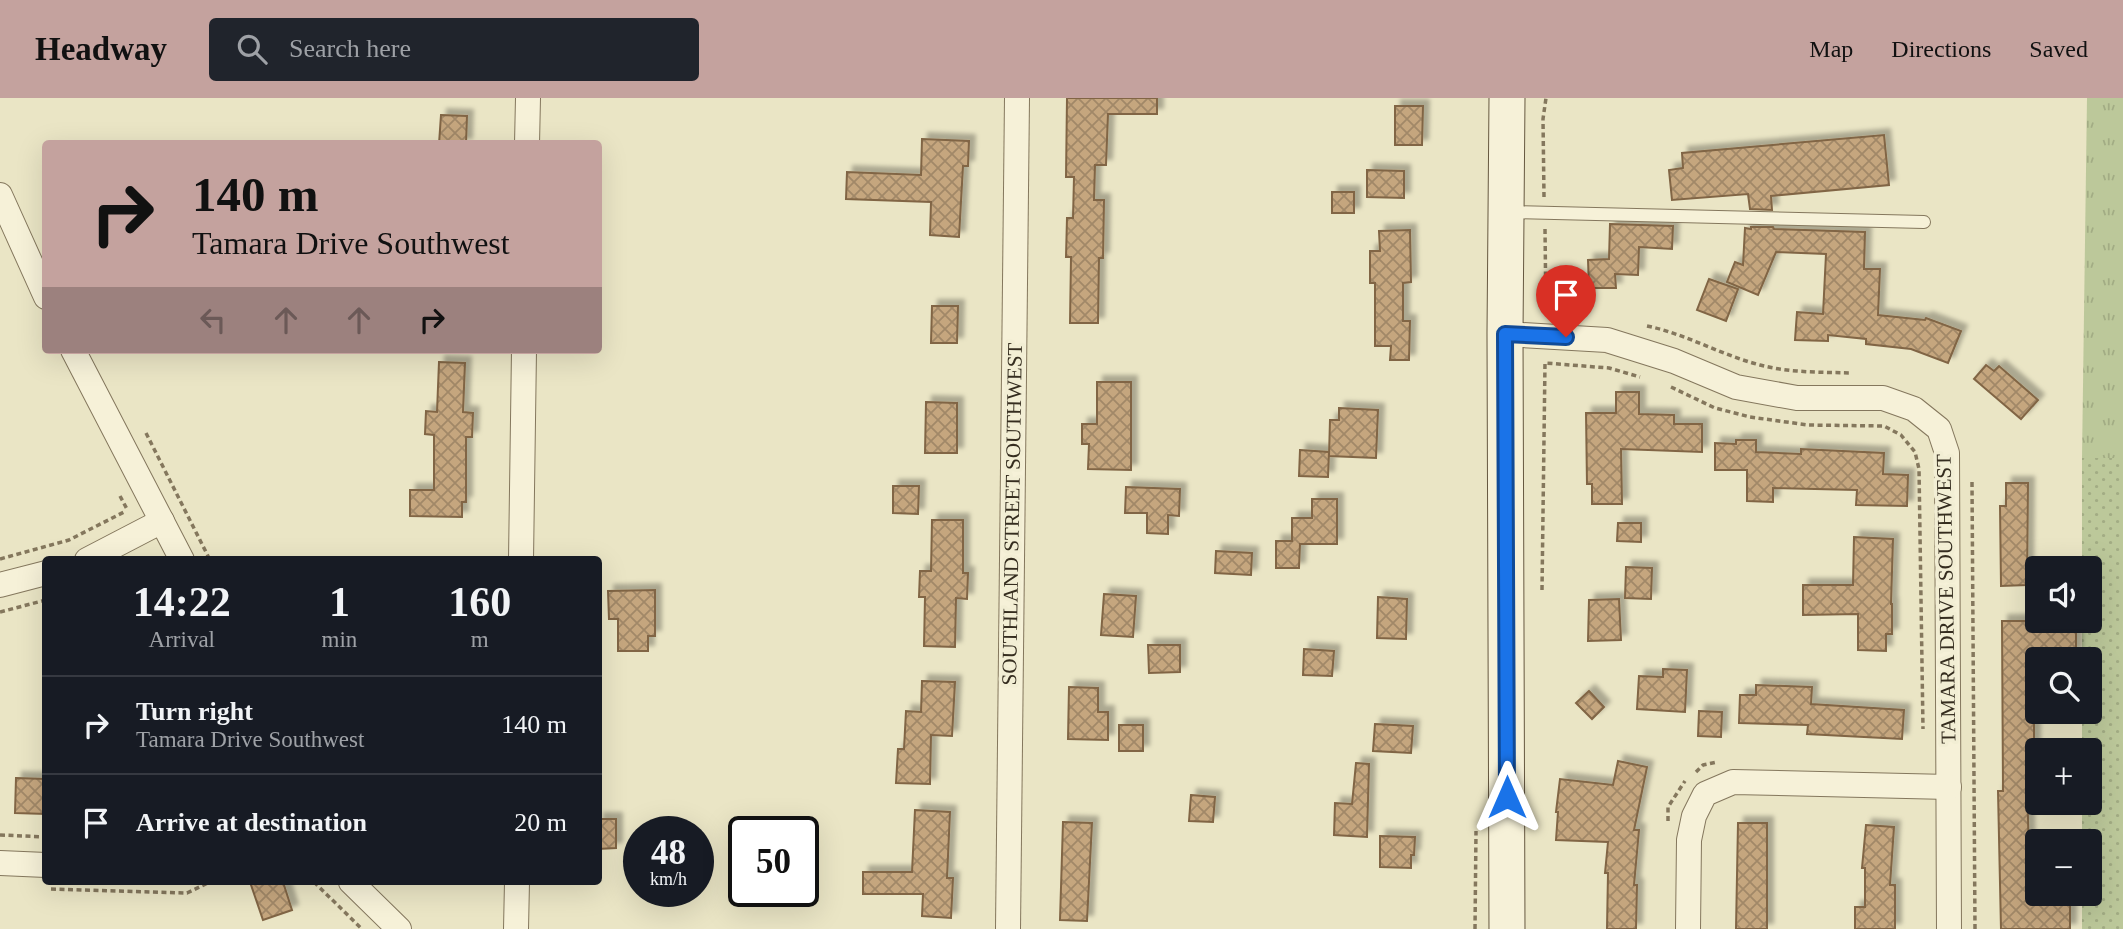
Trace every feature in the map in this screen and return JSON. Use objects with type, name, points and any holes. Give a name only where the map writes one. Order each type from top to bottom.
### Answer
[{"type":"main road","points":[[1507,98],[1507,929]]},
{"type":"street","points":[[527,140],[528,98]]},
{"type":"street","name":"SOUTHLAND STREET SOUTHWEST","points":[[1008,929],[1017,98]]},
{"type":"street","points":[[0,195],[42,288]]},
{"type":"street","name":"TAMARA DRIVE SOUTHWEST","points":[[1505,334],[1607,340],[1674,361],[1736,387],[1797,398],[1883,398],[1914,409],[1939,429],[1947,453],[1949,929]]},
{"type":"street","points":[[75,354],[180,556]]},
{"type":"street","points":[[521,556],[524,354]]},
{"type":"street","points":[[95,556],[162,521]]},
{"type":"street","points":[[0,585],[42,574]]},
{"type":"street","points":[[1688,929],[1689,840],[1694,816],[1705,794],[1733,782],[1949,787]]},
{"type":"street","points":[[0,863],[42,877]]},
{"type":"street","points":[[355,885],[399,929]]},
{"type":"street","points":[[516,929],[517,885]]},
{"type":"lane","points":[[1506,211],[1924,222]]},
{"type":"path","points":[[1641,325],[1661,329],[1760,365],[1787,370],[1854,373]]},
{"type":"path","points":[[1542,590],[1545,363],[1609,368],[1649,379]]},
{"type":"path","points":[[1662,383],[1715,408],[1750,417],[1808,425],[1884,426],[1901,435],[1915,452],[1919,469],[1923,740]]},
{"type":"path","points":[[146,433],[208,556]]},
{"type":"path","points":[[1972,477],[1975,929]]},
{"type":"path","points":[[0,559],[69,540],[128,510]]},
{"type":"path","points":[[0,612],[42,601]]},
{"type":"path","points":[[1668,828],[1668,807],[1681,784],[1703,765],[1725,761]]},
{"type":"path","points":[[0,835],[42,837]]},
{"type":"path","points":[[115,885],[187,893],[204,885]]},
{"type":"path","points":[[317,885],[362,929]]},
{"type":"green space","points":[[2087,98],[2123,98],[2123,458],[2082,458]]},
{"type":"green space","points":[[2082,458],[2123,458],[2123,929],[2082,929],[2082,906],[2102,906],[2102,829],[2082,829],[2082,815],[2102,815],[2102,738],[2082,738],[2082,724],[2102,724],[2102,647],[2082,647],[2082,633],[2102,633],[2102,556],[2082,556]]},
{"type":"building","points":[[1067,98],[1157,98],[1157,114],[1108,114],[1106,165],[1095,165],[1094,200],[1104,200],[1103,258],[1099,258],[1098,323],[1070,323],[1071,257],[1066,257],[1067,218],[1073,218],[1074,177],[1066,177]]},
{"type":"building","points":[[1395,106],[1423,106],[1422,145],[1395,145]]},
{"type":"building","points":[[441,115],[467,116],[466,140],[439,140]]},
{"type":"building","points":[[1884,135],[1889,185],[1771,196],[1772,210],[1750,209],[1748,194],[1672,200],[1669,170],[1683,168],[1682,153]]},
{"type":"building","points":[[922,139],[969,141],[968,166],[963,166],[959,237],[930,235],[931,202],[846,199],[847,172],[921,175]]},
{"type":"building","points":[[1367,170],[1404,171],[1404,198],[1367,197]]},
{"type":"building","points":[[1332,192],[1354,192],[1354,213],[1332,213]]},
{"type":"building","points":[[1610,224],[1673,226],[1672,249],[1639,247],[1638,275],[1615,274],[1616,288],[1589,288],[1588,260],[1609,259]]},
{"type":"building","points":[[1745,228],[1865,232],[1864,269],[1880,269],[1878,315],[1926,318],[1961,331],[1948,363],[1911,349],[1866,344],[1866,339],[1828,335],[1828,341],[1795,340],[1797,312],[1823,314],[1826,254],[1776,252],[1758,295],[1727,282],[1735,262],[1743,265]]},
{"type":"building","points":[[1410,230],[1411,282],[1403,283],[1403,321],[1410,321],[1409,360],[1390,360],[1391,346],[1375,346],[1375,283],[1370,283],[1370,251],[1380,251],[1379,231]]},
{"type":"building","points":[[1709,279],[1738,289],[1726,321],[1697,310]]},
{"type":"building","points":[[932,306],[958,306],[957,343],[931,343]]},
{"type":"building","points":[[439,362],[465,363],[463,412],[473,413],[472,437],[466,437],[466,502],[462,502],[462,517],[410,516],[410,490],[434,490],[434,435],[425,434],[426,411],[437,412]]},
{"type":"building","points":[[1986,365],[1994,371],[1999,366],[2038,400],[2021,419],[1974,379]]},
{"type":"building","points":[[1097,382],[1131,382],[1131,470],[1088,469],[1089,444],[1082,444],[1082,424],[1097,424]]},
{"type":"building","points":[[1616,392],[1639,392],[1639,414],[1674,415],[1674,424],[1702,424],[1702,452],[1621,449],[1622,504],[1592,504],[1592,484],[1587,484],[1586,413],[1616,413]]},
{"type":"building","points":[[926,402],[957,403],[957,453],[925,453]]},
{"type":"building","points":[[1339,408],[1378,410],[1376,458],[1329,456],[1330,420],[1339,420]]},
{"type":"building","points":[[1736,440],[1756,440],[1756,452],[1801,454],[1801,449],[1884,453],[1883,474],[1908,475],[1907,506],[1856,505],[1857,490],[1773,488],[1773,502],[1747,501],[1747,470],[1715,470],[1715,443],[1736,444]]},
{"type":"building","points":[[1300,450],[1329,452],[1328,477],[1299,476]]},
{"type":"building","points":[[2006,483],[2028,483],[2025,585],[2001,586],[2000,506],[2006,506]]},
{"type":"building","points":[[893,486],[919,486],[918,514],[893,513]]},
{"type":"building","points":[[1126,487],[1180,489],[1179,516],[1168,515],[1168,534],[1147,533],[1147,513],[1125,513]]},
{"type":"building","points":[[1312,499],[1337,499],[1337,544],[1300,544],[1299,568],[1276,568],[1276,541],[1292,541],[1292,518],[1312,518]]},
{"type":"building","points":[[932,520],[963,520],[963,573],[968,573],[967,599],[956,598],[955,647],[924,646],[925,597],[919,597],[920,571],[931,571]]},
{"type":"building","points":[[1618,523],[1641,523],[1641,542],[1617,541]]},
{"type":"building","points":[[1854,537],[1893,539],[1892,634],[1886,634],[1886,651],[1858,650],[1858,614],[1803,615],[1803,585],[1853,585]]},
{"type":"building","points":[[1216,551],[1252,553],[1251,575],[1215,573]]},
{"type":"building","points":[[1626,567],[1652,568],[1651,599],[1625,598]]},
{"type":"building","points":[[655,590],[655,636],[648,636],[648,651],[618,651],[618,619],[609,619],[608,591]]},
{"type":"building","points":[[1104,594],[1136,596],[1133,637],[1101,635]]},
{"type":"building","points":[[1378,597],[1407,599],[1406,639],[1377,638]]},
{"type":"building","points":[[1619,599],[1621,640],[1588,641],[1589,600]]},
{"type":"building","points":[[2002,621],[2025,621],[2025,633],[2076,633],[2076,647],[2025,647],[2025,724],[2034,724],[2034,738],[2025,738],[2025,815],[2028,815],[2028,829],[2025,829],[2025,906],[2070,906],[2070,929],[2001,929],[1998,791],[2003,791]]},
{"type":"building","points":[[1148,645],[1180,645],[1180,672],[1149,673]]},
{"type":"building","points":[[1304,649],[1334,651],[1332,676],[1303,675]]},
{"type":"building","points":[[1663,669],[1687,670],[1685,712],[1637,709],[1639,676],[1663,677]]},
{"type":"building","points":[[922,681],[955,682],[952,736],[931,735],[930,784],[896,783],[898,749],[904,749],[906,711],[921,712]]},
{"type":"building","points":[[1756,685],[1812,687],[1811,704],[1904,710],[1902,739],[1807,734],[1808,725],[1739,723],[1740,695],[1756,695]]},
{"type":"building","points":[[1069,687],[1098,688],[1098,712],[1108,712],[1108,740],[1068,739]]},
{"type":"building","points":[[1589,691],[1604,707],[1592,719],[1576,703]]},
{"type":"building","points":[[1699,711],[1722,712],[1721,737],[1698,736]]},
{"type":"building","points":[[1375,724],[1413,726],[1411,753],[1373,751]]},
{"type":"building","points":[[1119,725],[1143,725],[1143,751],[1119,751]]},
{"type":"building","points":[[1618,761],[1647,767],[1634,830],[1639,830],[1634,885],[1637,885],[1636,929],[1607,929],[1608,873],[1605,873],[1608,842],[1556,840],[1560,779],[1613,785]]},
{"type":"building","points":[[1356,763],[1369,764],[1367,837],[1334,835],[1335,803],[1352,804]]},
{"type":"building","points":[[16,778],[42,779],[42,814],[15,813]]},
{"type":"building","points":[[1191,795],[1215,797],[1213,822],[1189,821]]},
{"type":"building","points":[[915,810],[950,812],[947,878],[953,878],[951,918],[922,916],[923,894],[863,894],[863,872],[912,872]]},
{"type":"building","points":[[602,819],[616,819],[616,848],[602,849]]},
{"type":"building","points":[[1063,822],[1092,823],[1087,921],[1060,920]]},
{"type":"building","points":[[1738,823],[1767,823],[1767,929],[1736,929]]},
{"type":"building","points":[[1866,825],[1894,827],[1890,885],[1895,885],[1895,929],[1855,929],[1855,907],[1865,907],[1865,868],[1862,868]]},
{"type":"building","points":[[1380,836],[1415,837],[1411,868],[1380,867]]},
{"type":"building","points":[[251,885],[284,885],[292,910],[263,920]]},
{"type":"route","points":[[1507,797],[1505,334],[1566,337]]}]
